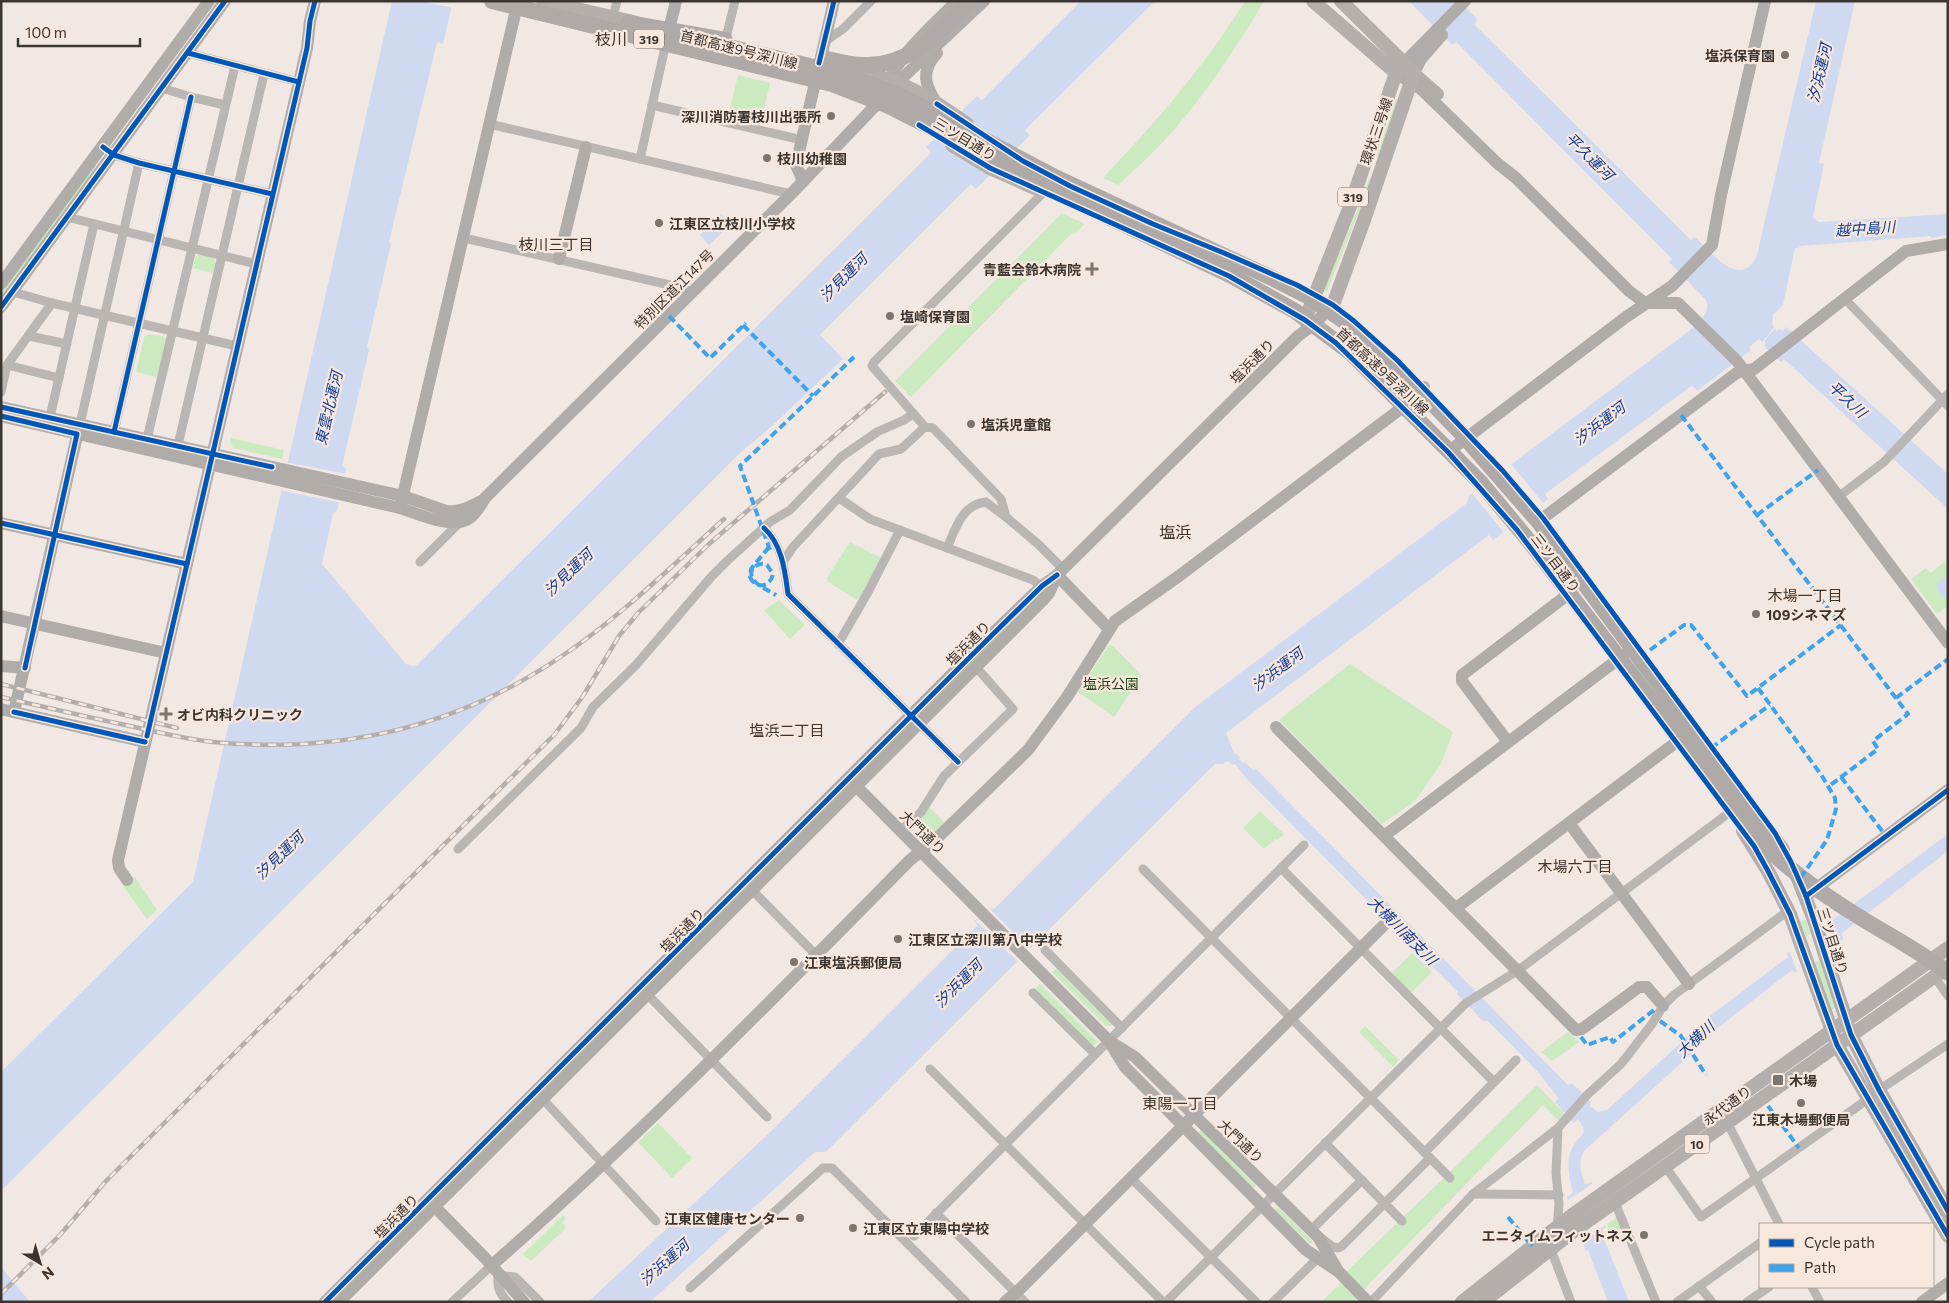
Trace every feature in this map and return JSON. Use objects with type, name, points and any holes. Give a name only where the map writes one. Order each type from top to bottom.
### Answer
[{"type":"highway","name":"首都高速9号深川線","points":[[492,1],[832,84],[906,113],[1102,214],[1270,296],[1308,320],[1351,353],[1481,483],[1758,838],[1776,858],[1834,901],[1927,958],[1943,974]]},
{"type":"highway","name":"首都高速9号深川線","points":[[537,1],[799,62],[872,84],[919,105],[1024,161],[1107,202],[1294,289],[1332,312],[1371,342],[1392,362],[1461,432],[1515,493],[1538,521],[1756,816],[1796,865],[1825,892],[1928,957],[1943,974]]},
{"type":"highway","points":[[621,20],[849,64],[880,65],[902,58],[922,46],[978,2]]},
{"type":"highway","points":[[1102,214],[1240,272],[1291,300],[1343,335],[1386,371],[1454,438],[1508,499],[1570,590],[1608,636],[1616,661]]},
{"type":"main road","name":"三ツ目通り","points":[[483,1],[517,5],[668,37],[848,86],[881,99],[976,160],[1229,276],[1309,322],[1336,343],[1448,452],[1570,590]]},
{"type":"main road","name":"三ツ目通り","points":[[543,1],[621,20],[668,37],[725,43],[893,81],[937,104],[1023,161],[1126,212],[1224,253],[1316,295],[1333,305],[1373,338],[1424,387],[1503,471],[1543,518],[1775,833],[1791,862],[1806,896],[1851,1035],[1874,1094],[1948,1236]]},
{"type":"main road","points":[[1313,1],[1413,79]]},
{"type":"main road","points":[[1341,1],[1400,68]]},
{"type":"main road","name":"環状三号線","points":[[1309,322],[1316,295],[1400,68]]},
{"type":"main road","name":"環状三号線","points":[[1333,305],[1413,79]]},
{"type":"main road","name":"三ツ目通り","points":[[1616,661],[1758,852],[1788,910],[1837,1045],[1874,1094],[1948,1211]]},
{"type":"main road","name":"永代通り","points":[[1603,1199],[1616,1202],[1665,1166],[1724,1116],[1831,1031],[1948,948]]},
{"type":"main road","name":"永代通り","points":[[1462,1302],[1571,1216],[1603,1199],[1724,1116],[1837,1045],[1943,974],[1948,967]]},
{"type":"main road","name":"永代通り","points":[[1483,1302],[1575,1230],[1603,1199]]},
{"type":"street","points":[[1,284],[209,1]]},
{"type":"street","points":[[1,307],[225,1]]},
{"type":"street","points":[[127,880],[119,868],[118,860],[307,48],[310,21],[315,1]]},
{"type":"street","points":[[617,1],[621,20]]},
{"type":"street","points":[[640,159],[676,1]]},
{"type":"street","points":[[725,43],[735,1]]},
{"type":"street","points":[[803,181],[796,165],[834,1]]},
{"type":"street","points":[[824,42],[843,29],[871,1]]},
{"type":"street","name":"特別区道江147号","points":[[893,81],[897,65],[914,43],[957,1]]},
{"type":"street","points":[[1448,452],[1646,303],[1672,286],[1712,245],[1721,195],[1765,1]]},
{"type":"street","points":[[937,104],[926,85],[927,68],[930,61],[978,2]]},
{"type":"street","name":"特別区道江147号","points":[[402,502],[443,521],[459,523],[471,517],[485,498],[803,181],[881,99],[893,81],[978,2]]},
{"type":"street","points":[[1400,68],[1471,3]]},
{"type":"street","points":[[402,502],[517,5]]},
{"type":"street","points":[[1437,35],[1421,59],[1413,79],[1426,82],[1504,161],[1516,178],[1629,292],[1646,303],[1678,303],[1736,360],[1948,643]]},
{"type":"street","points":[[188,53],[299,82]]},
{"type":"street","points":[[147,439],[235,66]]},
{"type":"street","points":[[178,446],[264,74]]},
{"type":"street","points":[[162,88],[225,105]]},
{"type":"street","points":[[114,432],[191,97]]},
{"type":"street","points":[[652,105],[802,140]]},
{"type":"street","points":[[489,124],[790,194]]},
{"type":"street","points":[[103,147],[114,155],[139,163],[272,194]]},
{"type":"street","points":[[559,260],[586,147]]},
{"type":"street","points":[[14,712],[139,163]]},
{"type":"street","points":[[1006,517],[1001,499],[990,486],[933,428],[925,427],[906,403],[873,368],[873,364],[1044,192]]},
{"type":"street","points":[[67,217],[256,264]]},
{"type":"street","points":[[50,417],[94,224]]},
{"type":"street","points":[[464,238],[670,285],[692,292]]},
{"type":"street","points":[[1543,518],[1738,372],[1754,369],[1906,251],[1948,244]]},
{"type":"street","points":[[13,292],[172,332],[237,346]]},
{"type":"street","points":[[1838,497],[1889,457],[1946,400],[1845,299]]},
{"type":"street","points":[[1,392],[7,365],[52,303]]},
{"type":"street","name":"塩浜通り","points":[[915,720],[976,667],[1060,572],[1298,336],[1309,322],[1333,305]]},
{"type":"street","points":[[29,336],[66,344]]},
{"type":"street","points":[[7,365],[59,378]]},
{"type":"street","points":[[452,1302],[495,1270],[921,851],[934,841],[1028,750],[1067,697],[1115,621],[1164,587],[1403,407],[1424,387]]},
{"type":"street","points":[[1,407],[50,417],[78,429],[114,432],[178,446],[212,459]]},
{"type":"street","points":[[458,849],[581,728],[593,707],[636,664],[712,576],[764,528],[790,510],[841,457],[871,435],[913,414]]},
{"type":"street","points":[[1,416],[78,429],[212,459]]},
{"type":"street","points":[[783,562],[793,547],[879,454],[901,449],[925,427]]},
{"type":"street","name":"特別区道江147号","points":[[212,459],[453,512],[464,509],[485,498]]},
{"type":"street","points":[[839,498],[870,519],[1033,580],[1046,589]]},
{"type":"street","points":[[947,548],[952,534],[963,515],[978,503],[986,502],[1038,544],[1109,629]]},
{"type":"street","points":[[1,523],[187,564]]},
{"type":"street","points":[[420,562],[459,523]]},
{"type":"street","points":[[764,528],[772,534],[783,562],[788,594],[958,762]]},
{"type":"street","points":[[838,644],[867,594],[900,530]]},
{"type":"street","name":"塩浜通り","points":[[325,1302],[431,1203],[1046,589]]},
{"type":"street","points":[[1508,742],[1462,681],[1462,674],[1570,590]]},
{"type":"street","points":[[1,616],[166,653]]},
{"type":"street","points":[[1384,836],[1637,645]]},
{"type":"street","points":[[1,666],[25,668]]},
{"type":"street","points":[[900,831],[920,812],[936,786],[958,762],[1013,709],[976,667]]},
{"type":"street","points":[[1,709],[145,742]]},
{"type":"street","points":[[1456,908],[1697,727]]},
{"type":"street","points":[[1276,728],[1578,1030],[1639,987],[1647,987],[1663,1006]]},
{"type":"street","name":"大門通り","points":[[852,782],[1109,1041],[1135,1057],[1318,1237],[1338,1272]]},
{"type":"street","points":[[1806,896],[1948,790]]},
{"type":"street","points":[[930,1069],[1165,1302],[1466,1003],[1517,971],[1730,812]]},
{"type":"street","points":[[1569,823],[1689,984]]},
{"type":"street","points":[[914,1236],[1304,845]]},
{"type":"street","points":[[1281,868],[1494,1082]]},
{"type":"street","points":[[1143,869],[1450,1178]]},
{"type":"street","points":[[749,887],[816,955]]},
{"type":"street","points":[[1369,1302],[1473,1194],[1558,1128],[1568,1118],[1587,1095],[1621,1064],[1652,1024],[1663,1006],[1689,984],[1788,910]]},
{"type":"street","points":[[1005,1302],[1021,1297],[1086,1224],[1384,925]]},
{"type":"street","points":[[1045,950],[1122,1028]]},
{"type":"street","points":[[1943,974],[1948,996]]},
{"type":"street","points":[[644,991],[767,1117]]},
{"type":"street","points":[[1033,993],[1095,1054]]},
{"type":"street","name":"大門通り","points":[[1109,1041],[1125,1067],[1262,1206],[1306,1250],[1338,1272],[1369,1302]]},
{"type":"street","points":[[1665,1166],[1701,1218],[1874,1094],[1948,1044]]},
{"type":"street","points":[[1362,1180],[1311,1230],[1333,1247],[1338,1248],[1385,1204],[1516,1060]]},
{"type":"street","points":[[539,1095],[656,1221]]},
{"type":"street","points":[[1724,1116],[1779,1223]]},
{"type":"street","points":[[1558,1128],[1556,1173],[1559,1195],[1558,1226],[1550,1249],[1571,1302]]},
{"type":"street","points":[[1325,1143],[1402,1221]]},
{"type":"street","points":[[690,1288],[822,1168],[832,1168],[966,1302]]},
{"type":"street","points":[[1131,1178],[1256,1302]]},
{"type":"street","points":[[1473,1194],[1559,1195]]},
{"type":"street","points":[[1616,1202],[1656,1302]]},
{"type":"street","points":[[431,1203],[495,1270],[511,1296],[524,1302]]},
{"type":"street","name":"塩浜通り","points":[[339,1302],[431,1203]]},
{"type":"street","points":[[936,1214],[1021,1297]]},
{"type":"street","points":[[1677,1302],[1759,1244]]},
{"type":"street","points":[[1273,1302],[1318,1258]]},
{"type":"street","points":[[495,1270],[515,1277],[540,1302]]},
{"type":"street","points":[[1922,1302],[1948,1283]]},
{"type":"street","points":[[1699,1286],[1712,1302]]},
{"type":"street","points":[[1747,1302],[1768,1288]]},
{"type":"street","points":[[1813,1288],[1820,1302]]},
{"type":"green space","points":[[1245,1],[1264,1],[1230,56],[1191,109],[1158,148],[1118,185],[1103,178],[1142,136],[1196,71]]},
{"type":"green space","points":[[738,75],[770,83],[761,123],[728,116]]},
{"type":"green space","points":[[1396,99],[1398,101],[1379,158],[1376,157]]},
{"type":"green space","points":[[94,166],[98,168],[1,299],[1,293]]},
{"type":"green space","points":[[1369,179],[1371,179],[1366,193],[1327,292],[1324,291],[1358,207]]},
{"type":"green space","points":[[1062,213],[1085,224],[1075,233],[1073,232],[911,397],[895,381]]},
{"type":"green space","points":[[201,253],[212,256],[216,262],[213,273],[193,268],[195,257]]},
{"type":"green space","points":[[149,334],[163,336],[166,340],[157,377],[136,372],[144,337]]},
{"type":"green space","points":[[231,438],[284,450],[282,459],[233,448],[230,442]]},
{"type":"green space","points":[[850,542],[881,558],[860,598],[856,599],[828,582],[827,578]]},
{"type":"green space","points":[[1948,559],[1948,606],[1937,614],[1911,579],[1926,568],[1931,573]]},
{"type":"green space","points":[[779,600],[805,625],[790,639],[764,610]]},
{"type":"green space","name":"塩浜公園","points":[[1112,645],[1142,676],[1114,717],[1078,692],[1108,646]]},
{"type":"green space","points":[[1350,664],[1453,732],[1441,764],[1415,801],[1382,824],[1279,720]]},
{"type":"green space","points":[[928,806],[945,823],[933,835],[925,834],[917,827],[917,820]]},
{"type":"green space","points":[[1260,811],[1284,834],[1264,849],[1243,828]]},
{"type":"green space","points":[[135,877],[157,910],[147,919],[123,886]]},
{"type":"green space","points":[[1806,920],[1835,1008],[1831,1010],[1800,921]]},
{"type":"green space","points":[[1412,953],[1432,972],[1410,994],[1391,974]]},
{"type":"green space","points":[[1057,968],[1112,1026],[1106,1026],[1052,972]]},
{"type":"green space","points":[[1040,984],[1098,1042],[1093,1046],[1035,990]]},
{"type":"green space","points":[[1365,1026],[1399,1060],[1393,1067],[1359,1032]]},
{"type":"green space","points":[[1568,1032],[1579,1042],[1552,1061],[1541,1052]]},
{"type":"green space","points":[[1537,1085],[1568,1117],[1562,1124],[1543,1105],[1368,1285],[1355,1302],[1321,1302],[1338,1286],[1347,1271]]},
{"type":"green space","points":[[658,1123],[692,1158],[672,1178],[638,1142]]},
{"type":"green space","points":[[1201,1130],[1256,1186],[1253,1188],[1198,1133]]},
{"type":"green space","points":[[1278,1207],[1313,1242],[1310,1244],[1275,1210]]},
{"type":"green space","points":[[563,1215],[566,1217],[562,1223],[566,1228],[531,1261],[523,1254]]},
{"type":"green space","points":[[1617,1217],[1622,1231],[1610,1236],[1607,1224]]},
{"type":"water","points":[[392,1],[453,1],[443,44],[437,42],[389,242],[391,244],[367,347],[369,350],[342,466],[346,469],[337,511],[333,513],[322,564],[406,664],[412,666],[417,665],[931,153],[926,147],[977,96],[982,100],[1081,1],[1155,1],[1025,130],[1030,135],[976,189],[971,184],[820,335],[843,359],[771,427],[741,452],[1,1191],[1,1072],[193,882]]},
{"type":"water","points":[[1409,1],[1460,1],[1478,20],[1474,24],[1691,240],[1695,237],[1717,259],[1734,269],[1743,270],[1750,265],[1757,255],[1816,1],[1855,1],[1819,163],[1824,164],[1813,217],[1818,222],[1948,214],[1948,235],[1931,238],[1931,236],[1800,246],[1795,248],[1783,305],[1773,315],[1772,323],[1774,328],[1762,342],[1759,339],[1749,347],[1751,350],[1697,391],[1693,386],[1690,387],[1545,494],[1548,499],[1493,540],[1489,535],[1226,733],[1234,753],[1254,771],[1256,769],[1568,1085],[1572,1083],[1591,1102],[1590,1106],[1598,1112],[1607,1110],[1710,1016],[1788,957],[1787,954],[1948,834],[1948,851],[1842,933],[1843,939],[1796,973],[1792,970],[1719,1027],[1584,1151],[1580,1164],[1582,1175],[1585,1184],[1592,1182],[1606,1227],[1602,1230],[1604,1239],[1629,1302],[1608,1302],[1588,1250],[1586,1251],[1583,1243],[1581,1244],[1567,1197],[1573,1193],[1569,1175],[1569,1156],[1574,1145],[1584,1132],[1578,1119],[1574,1123],[1555,1102],[1559,1099],[1538,1072],[1487,1020],[1484,1022],[1457,994],[1458,992],[1247,779],[1235,764],[1233,765],[1228,761],[1223,764],[1215,764],[826,1152],[815,1152],[650,1302],[588,1302],[765,1137],[977,926],[975,921],[989,908],[993,910],[1195,707],[1467,503],[1469,496],[1689,331],[1705,314],[1707,309],[1706,300],[1669,262],[1672,259],[1456,42],[1452,45]]},
{"type":"water","points":[[721,214],[731,224],[709,245],[700,235]]},
{"type":"water","name":"平久川","points":[[1786,327],[1948,474],[1948,509],[1784,359],[1781,362],[1764,346],[1766,343],[1764,341],[1775,329],[1783,331]]},
{"type":"water","points":[[1948,575],[1948,597],[1946,598],[1937,588],[1937,583]]},
{"type":"water","points":[[1,1267],[30,1302],[1,1302]]},
{"type":"pier","points":[[419,1],[455,1],[453,8]]},
{"type":"pier","points":[[285,462],[347,474],[342,503],[279,490]]},
{"type":"pier","points":[[1510,463],[1545,505],[1505,534],[1471,492]]},
{"type":"pier","points":[[989,908],[1031,950],[1019,963],[976,921]]},
{"type":"pier","points":[[1831,919],[1841,944],[1798,975],[1789,949]]},
{"type":"pier","points":[[1593,1183],[1606,1225],[1580,1244],[1567,1201]]},
{"type":"railway","points":[[1,1294],[60,1235],[106,1181],[555,734],[583,696],[619,636],[638,613],[709,544],[885,392]]},
{"type":"railway","points":[[1,697],[171,735],[213,742],[260,745],[306,744],[351,739],[395,730],[438,718],[481,702],[522,681],[562,656],[625,608],[724,519]]},
{"type":"railway","points":[[1,684],[177,728]]},
{"type":"marked path","points":[[669,316],[710,358],[746,323]]},
{"type":"marked path","points":[[743,325],[813,396]]},
{"type":"marked path","points":[[770,550],[740,466],[854,357]]},
{"type":"marked path","points":[[1681,415],[1908,714],[1873,741],[1878,749],[1828,787]]},
{"type":"marked path","points":[[1757,515],[1818,470]]},
{"type":"marked path","points":[[769,547],[751,569],[750,577],[755,584],[759,585],[762,585],[769,582],[773,574],[767,565],[760,564],[754,567],[751,572],[753,579],[757,584],[760,586],[776,595]]},
{"type":"marked path","points":[[1650,650],[1684,625],[1691,625],[1747,696],[1841,625]]},
{"type":"marked path","points":[[1896,698],[1948,659]]},
{"type":"marked path","points":[[1758,688],[1822,776],[1835,798],[1836,809],[1827,840],[1799,880]]},
{"type":"marked path","points":[[1711,748],[1770,705]]},
{"type":"marked path","points":[[1841,777],[1886,836]]},
{"type":"marked path","points":[[1581,1037],[1587,1045],[1610,1037],[1613,1042],[1654,1010]]},
{"type":"marked path","points":[[1660,1021],[1681,1036],[1706,1075]]},
{"type":"marked path","points":[[1768,1106],[1799,1148]]},
{"type":"marked path","points":[[1508,1217],[1532,1246]]},
{"type":"cycle path","points":[[1,307],[225,1]]},
{"type":"cycle path","points":[[147,736],[307,48],[310,21],[315,1]]},
{"type":"cycle path","points":[[819,63],[834,1]]},
{"type":"cycle path","points":[[188,53],[299,82]]},
{"type":"cycle path","points":[[114,432],[191,97]]},
{"type":"cycle path","points":[[937,104],[1023,161],[1070,186],[1153,224],[1297,285],[1333,305],[1354,321],[1397,360],[1503,471],[1543,518],[1775,833],[1791,862],[1806,896],[1851,1035],[1879,1090],[1948,1211]]},
{"type":"cycle path","points":[[919,125],[990,168],[1229,276],[1305,320],[1336,343],[1448,452],[1517,530],[1754,846],[1790,914],[1837,1045],[1948,1236]]},
{"type":"cycle path","points":[[103,147],[114,155],[139,163],[272,194]]},
{"type":"cycle path","points":[[1,407],[272,467]]},
{"type":"cycle path","points":[[1,416],[77,434],[25,668]]},
{"type":"cycle path","points":[[1,523],[187,564]]},
{"type":"cycle path","points":[[764,528],[775,542],[782,558],[788,594],[958,762]]},
{"type":"cycle path","points":[[325,1302],[980,647],[1042,586],[1057,575]]},
{"type":"cycle path","points":[[14,712],[145,742]]},
{"type":"cycle path","points":[[1806,896],[1948,790]]},
{"type":"place","name":"塩浜保育園","points":[[1785,55]]},
{"type":"place","name":"深川消防署枝川出張所","points":[[831,116]]},
{"type":"place","name":"枝川幼稚園","points":[[767,158]]},
{"type":"place","name":"江東区立枝川小学校","points":[[659,223]]},
{"type":"place","name":"青藍会鈴木病院","points":[[1092,269]]},
{"type":"place","name":"塩崎保育園","points":[[890,316]]},
{"type":"place","name":"塩浜児童館","points":[[971,424]]},
{"type":"place","name":"109シネマズ","points":[[1756,614]]},
{"type":"place","name":"オビ内科クリニック","points":[[166,714]]},
{"type":"place","name":"江東区立深川第八中学校","points":[[898,939]]},
{"type":"place","name":"江東塩浜郵便局","points":[[794,962]]},
{"type":"place","name":"木場","points":[[1778,1080]]},
{"type":"place","name":"江東木場郵便局","points":[[1801,1103]]},
{"type":"place","name":"江東区健康センター","points":[[800,1218]]},
{"type":"place","name":"江東区立東陽中学校","points":[[853,1228]]},
{"type":"place","name":"エニタイムフィットネス","points":[[1644,1235]]},
{"type":"district","name":"枝川","points":[[611,38]]},
{"type":"district","name":"枝川三丁目","points":[[556,244]]},
{"type":"district","name":"塩浜","points":[[1175,531]]},
{"type":"district","name":"木場一丁目","points":[[1805,595]]},
{"type":"district","name":"塩浜二丁目","points":[[787,730]]},
{"type":"district","name":"木場六丁目","points":[[1575,866]]},
{"type":"district","name":"東陽一丁目","points":[[1180,1103]]},
{"type":"water label","name":"汐浜運河","points":[[1819,73]]},
{"type":"water label","name":"平久運河","points":[[1590,156]]},
{"type":"water label","name":"越中島川","points":[[1865,228]]},
{"type":"water label","name":"汐見運河","points":[[843,277]]},
{"type":"water label","name":"東雲北運河","points":[[328,408]]},
{"type":"water label","name":"汐浜運河","points":[[1599,423]]},
{"type":"water label","name":"汐見運河","points":[[568,572]]},
{"type":"water label","name":"汐浜運河","points":[[1277,669]]},
{"type":"water label","name":"汐見運河","points":[[279,855]]},
{"type":"water label","name":"大横川南支川","points":[[1403,930]]},
{"type":"water label","name":"汐浜運河","points":[[958,983]]},
{"type":"water label","name":"大横川","points":[[1695,1039]]},
{"type":"water label","name":"汐浜運河","points":[[664,1262]]}]
